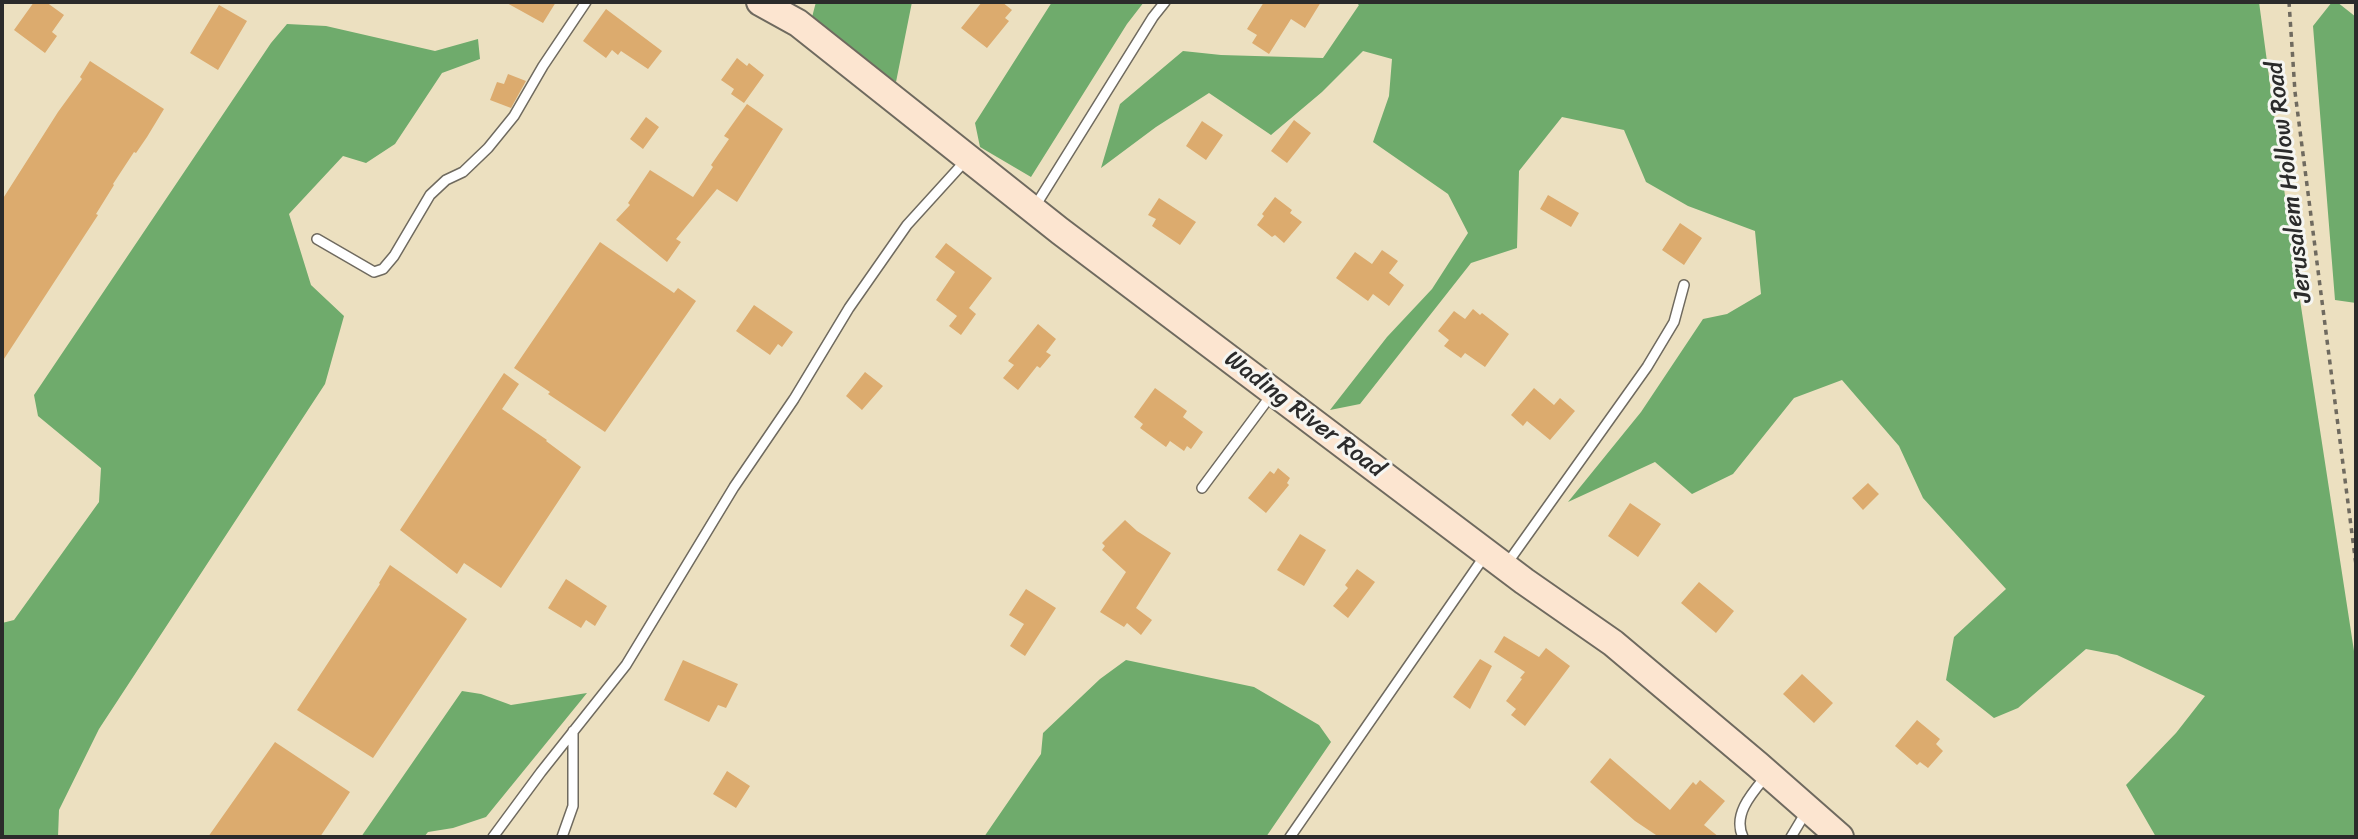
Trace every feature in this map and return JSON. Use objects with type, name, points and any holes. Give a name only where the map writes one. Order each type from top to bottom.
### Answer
[{"type":"main road","name":"Wading River Road","points":[[760,2],[798,23],[1033,209],[1273,392],[1612,643],[1768,774],[1824,826]]},
{"type":"lane","points":[[317,239],[374,272],[383,269],[394,256],[430,195],[446,180],[463,172],[514,117],[543,65],[586,2]]},
{"type":"lane","points":[[1033,209],[1165,2]]},
{"type":"lane","points":[[493,837],[626,665],[734,487],[794,399],[849,308],[907,225],[968,158]]},
{"type":"lane","points":[[1290,837],[1496,559],[1647,367],[1674,322],[1684,285]]},
{"type":"lane","points":[[1202,488],[1273,392]]},
{"type":"lane","points":[[562,837],[573,806],[573,731]]},
{"type":"lane","points":[[1743,837],[1739,830],[1740,816],[1749,797],[1768,774]]},
{"type":"lane","points":[[1791,837],[1824,826]]},
{"type":"path","name":"Jerusalem Hollow Road","points":[[2289,2],[2295,92],[2356,565]]},
{"type":"green space","points":[[816,2],[912,2],[896,82],[811,21]]},
{"type":"green space","points":[[1052,2],[1144,2],[1127,24],[1031,177],[980,147],[975,123]]},
{"type":"green space","points":[[1355,2],[2259,2],[2292,248],[2356,664],[2356,837],[2156,837],[2126,785],[2176,733],[2205,696],[2117,655],[2086,649],[2018,708],[1994,718],[1946,680],[1954,637],[2006,589],[1923,498],[1899,446],[1842,380],[1794,398],[1733,474],[1692,494],[1655,462],[1568,502],[1641,412],[1703,319],[1727,314],[1761,294],[1755,231],[1688,206],[1646,182],[1624,130],[1562,117],[1519,171],[1517,248],[1471,263],[1360,404],[1330,410],[1387,337],[1432,289],[1468,233],[1448,194],[1373,142],[1389,96],[1392,59],[1363,51],[1322,92],[1271,135],[1209,93],[1156,127],[1101,168],[1120,104],[1183,51],[1323,58],[1359,5]]},
{"type":"green space","points":[[2332,2],[2337,2],[2356,17],[2356,303],[2335,300],[2313,26]]},
{"type":"green space","points":[[287,24],[326,26],[435,51],[478,39],[480,59],[442,73],[395,144],[366,163],[343,156],[289,214],[311,285],[344,316],[325,384],[99,729],[59,810],[58,837],[2,837],[2,623],[14,620],[99,502],[101,468],[38,416],[34,395],[271,43]]},
{"type":"green space","points":[[1126,660],[1254,687],[1319,725],[1331,742],[1266,837],[984,837],[1041,754],[1043,733],[1100,679]]},
{"type":"green space","points":[[462,691],[481,694],[511,705],[587,693],[486,817],[453,828],[428,832],[424,837],[361,837]]},
{"type":"building","points":[[34,2],[46,2],[64,15],[52,32],[57,36],[45,53],[14,30]]},
{"type":"building","points":[[505,2],[556,2],[543,23]]},
{"type":"building","points":[[982,2],[1002,2],[1012,10],[1005,18],[1009,21],[987,48],[961,28]]},
{"type":"building","points":[[1264,2],[1321,2],[1305,28],[1291,19],[1269,54],[1252,43],[1257,35],[1247,29]]},
{"type":"building","points":[[219,5],[247,21],[218,70],[190,53]]},
{"type":"building","points":[[606,9],[662,51],[648,69],[621,51],[618,55],[612,50],[606,58],[583,41]]},
{"type":"building","points":[[737,58],[747,66],[749,63],[764,75],[744,103],[731,94],[734,89],[721,80]]},
{"type":"building","points":[[90,61],[164,109],[113,184],[96,214],[98,215],[2,362],[2,200],[82,79],[80,77]]},
{"type":"building","points":[[508,74],[526,81],[511,108],[490,100],[497,82],[504,84]]},
{"type":"building","points":[[747,104],[783,129],[737,202],[717,189],[676,239],[681,242],[667,262],[616,220],[630,205],[628,203],[650,170],[693,197],[729,139],[724,136]]},
{"type":"building","points":[[646,117],[659,127],[643,149],[630,139]]},
{"type":"building","points":[[1294,120],[1311,133],[1287,163],[1271,151]]},
{"type":"building","points":[[1202,121],[1223,135],[1206,160],[1186,146]]},
{"type":"building","points":[[1548,195],[1579,213],[1571,227],[1540,209]]},
{"type":"building","points":[[1275,197],[1302,222],[1284,243],[1257,225]]},
{"type":"building","points":[[1159,198],[1196,222],[1180,245],[1152,226],[1156,219],[1148,215]]},
{"type":"building","points":[[1680,223],[1702,238],[1684,265],[1662,250]]},
{"type":"building","points":[[600,242],[674,293],[678,288],[696,301],[605,432],[514,368]]},
{"type":"building","points":[[946,243],[992,278],[969,308],[976,314],[961,335],[949,326],[957,316],[936,300],[955,272],[935,257]]},
{"type":"building","points":[[1382,250],[1398,261],[1389,273],[1404,285],[1389,306],[1373,294],[1368,301],[1336,278],[1355,252],[1372,264]]},
{"type":"building","points":[[754,305],[793,332],[782,347],[778,344],[770,355],[736,331]]},
{"type":"building","points":[[1473,309],[1509,334],[1485,367],[1465,353],[1461,358],[1444,346],[1449,340],[1438,331],[1454,311],[1465,319]]},
{"type":"building","points":[[1038,324],[1056,339],[1046,352],[1051,355],[1040,368],[1037,366],[1018,390],[1003,378],[1014,365],[1008,361]]},
{"type":"building","points":[[865,372],[883,386],[862,410],[846,396]]},
{"type":"building","points":[[504,373],[519,384],[502,409],[581,467],[501,588],[464,563],[457,574],[400,530]]},
{"type":"building","points":[[1155,388],[1187,411],[1183,417],[1203,432],[1191,449],[1187,446],[1184,451],[1170,441],[1166,447],[1140,428],[1143,424],[1134,417]]},
{"type":"building","points":[[1534,388],[1554,405],[1560,398],[1575,411],[1550,440],[1527,421],[1523,426],[1511,415]]},
{"type":"building","points":[[1278,468],[1290,478],[1287,483],[1289,485],[1266,513],[1248,498],[1270,471],[1274,474]]},
{"type":"building","points":[[1868,483],[1879,494],[1863,510],[1852,498]]},
{"type":"building","points":[[1630,503],[1661,524],[1638,557],[1608,536]]},
{"type":"building","points":[[1125,520],[1171,553],[1136,608],[1152,620],[1141,635],[1127,623],[1124,627],[1100,612],[1126,572],[1102,550],[1105,546],[1102,543]]},
{"type":"building","points":[[1300,534],[1326,550],[1304,586],[1277,570]]},
{"type":"building","points":[[390,565],[467,619],[373,758],[297,710]]},
{"type":"building","points":[[1357,569],[1375,582],[1348,618],[1333,606],[1348,588],[1345,585]]},
{"type":"building","points":[[566,579],[607,606],[595,626],[586,620],[581,628],[548,608]]},
{"type":"building","points":[[1699,582],[1734,611],[1716,633],[1681,603]]},
{"type":"building","points":[[1026,589],[1056,608],[1025,656],[1010,646],[1024,624],[1009,615]]},
{"type":"building","points":[[1504,636],[1539,657],[1546,648],[1570,666],[1525,726],[1511,715],[1516,709],[1506,701],[1525,672],[1494,652]]},
{"type":"building","points":[[1480,659],[1492,666],[1470,709],[1453,697]]},
{"type":"building","points":[[683,660],[738,684],[726,708],[718,705],[709,722],[664,700]]},
{"type":"building","points":[[1802,674],[1833,703],[1814,723],[1783,694]]},
{"type":"building","points":[[1917,720],[1940,739],[1936,744],[1943,751],[1928,768],[1920,762],[1917,765],[1895,746]]},
{"type":"building","points":[[275,742],[350,792],[320,837],[208,837]]},
{"type":"building","points":[[1610,758],[1670,810],[1693,782],[1696,785],[1700,780],[1725,801],[1704,825],[1719,837],[1659,837],[1635,821],[1590,782]]},
{"type":"building","points":[[727,771],[750,786],[736,808],[713,794]]}]
